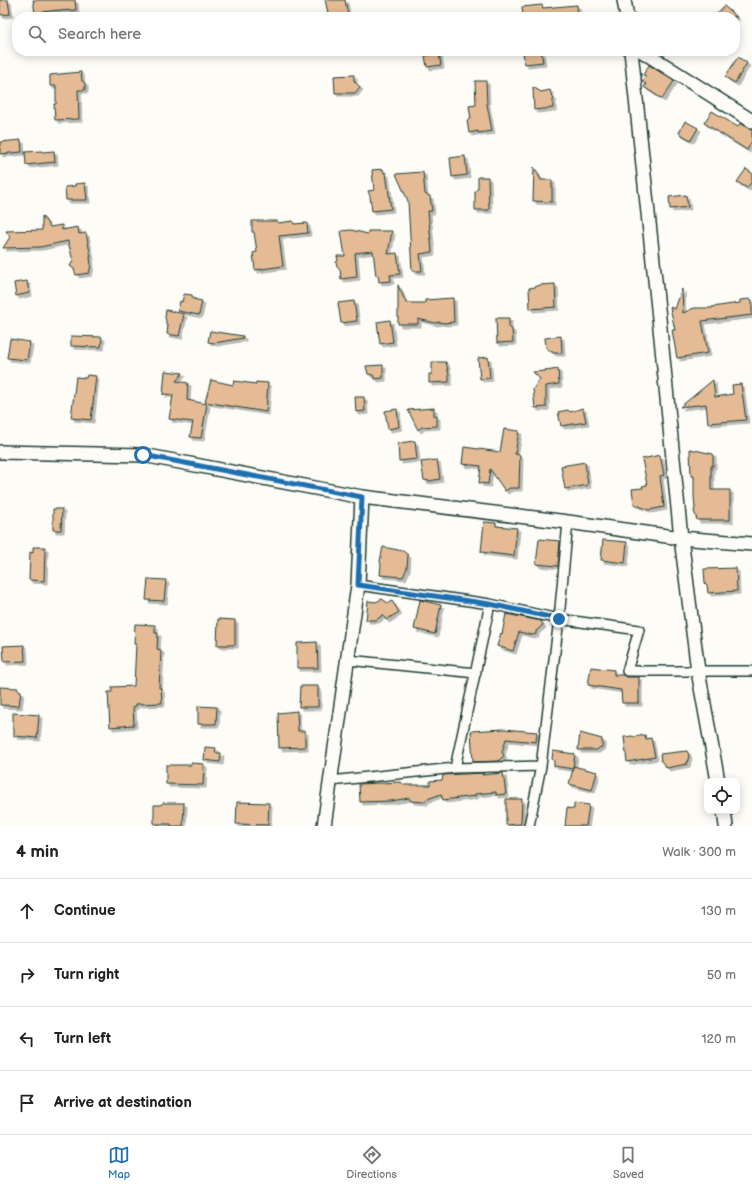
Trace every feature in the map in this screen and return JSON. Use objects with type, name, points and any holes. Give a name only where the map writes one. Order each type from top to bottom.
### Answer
[{"type":"street","points":[[624,0],[625,12]]},
{"type":"street","points":[[632,56],[681,538],[698,671],[717,778]]},
{"type":"street","points":[[650,56],[752,121]]},
{"type":"street","points":[[0,452],[143,455],[362,497],[568,522],[681,538],[752,544]]},
{"type":"street","points":[[324,826],[358,585],[362,497]]},
{"type":"street","points":[[529,826],[541,766],[559,619],[568,522]]},
{"type":"street","points":[[358,585],[490,604],[559,619],[639,630],[627,670],[752,671]]},
{"type":"street","points":[[455,768],[490,604]]},
{"type":"street","points":[[348,660],[476,673]]},
{"type":"street","points":[[330,781],[455,768],[541,766]]},
{"type":"street","points":[[724,814],[726,826]]},
{"type":"building","points":[[0,0],[8,0],[10,14],[0,15]]},
{"type":"building","points":[[33,0],[75,0],[76,10],[35,12]]},
{"type":"building","points":[[325,0],[345,0],[347,12],[328,12]]},
{"type":"building","points":[[542,5],[543,8],[577,5],[578,12],[522,12],[522,7]]},
{"type":"building","points":[[724,6],[731,12],[719,12]]},
{"type":"building","points":[[425,56],[440,56],[441,65],[427,67]]},
{"type":"building","points":[[524,56],[542,56],[543,62],[525,64]]},
{"type":"building","points":[[738,57],[747,63],[735,83],[725,77]]},
{"type":"building","points":[[649,65],[674,81],[662,99],[644,87],[646,84],[642,81],[646,76],[643,75]]},
{"type":"building","points":[[81,72],[82,81],[85,83],[85,90],[78,90],[79,119],[55,120],[54,104],[56,104],[56,86],[50,86],[50,75]]},
{"type":"building","points":[[354,75],[354,81],[360,87],[355,93],[335,93],[334,76]]},
{"type":"building","points":[[475,81],[486,81],[487,104],[492,131],[478,133],[478,131],[469,133],[467,120],[471,119],[469,106],[476,105]]},
{"type":"building","points":[[533,87],[541,92],[550,90],[552,97],[554,98],[553,108],[534,110]]},
{"type":"building","points":[[712,111],[738,127],[740,123],[752,130],[752,141],[747,150],[704,123]]},
{"type":"building","points":[[685,121],[698,128],[691,140],[679,133]]},
{"type":"building","points":[[21,140],[22,152],[0,154],[0,142]]},
{"type":"building","points":[[54,151],[55,162],[26,165],[25,152]]},
{"type":"building","points":[[465,156],[467,175],[452,177],[450,158]]},
{"type":"building","points":[[534,167],[541,180],[552,180],[552,202],[533,201]]},
{"type":"building","points":[[383,169],[384,173],[386,173],[391,209],[372,211],[368,191],[374,190],[372,170]]},
{"type":"building","points":[[746,169],[752,173],[752,181],[747,188],[737,182]]},
{"type":"building","points":[[423,172],[425,194],[430,196],[432,211],[428,211],[432,252],[420,254],[422,271],[412,271],[408,201],[396,174]]},
{"type":"building","points":[[478,177],[488,177],[489,210],[475,210],[475,192],[478,188]]},
{"type":"building","points":[[85,183],[87,200],[66,200],[65,187]]},
{"type":"building","points":[[686,195],[688,207],[670,209],[669,197]]},
{"type":"building","points":[[42,216],[50,227],[62,225],[62,230],[78,227],[79,234],[86,233],[91,257],[89,273],[76,275],[74,269],[70,266],[73,261],[68,241],[40,247],[3,248],[10,237],[6,231],[42,230]]},
{"type":"building","points":[[252,221],[277,221],[278,223],[293,221],[294,224],[307,223],[308,233],[279,236],[283,266],[255,270],[253,253],[257,252],[254,232],[252,232]]},
{"type":"building","points":[[351,230],[368,234],[368,231],[392,231],[388,254],[397,253],[400,274],[390,275],[391,281],[379,282],[378,275],[376,276],[373,251],[355,253],[357,277],[341,279],[340,269],[336,262],[338,261],[337,256],[345,256],[341,231]]},
{"type":"building","points":[[27,281],[29,293],[16,296],[14,283]]},
{"type":"building","points":[[555,284],[556,307],[530,309],[529,288],[540,285]]},
{"type":"building","points":[[398,285],[406,303],[425,303],[425,300],[453,298],[454,322],[435,323],[418,319],[418,324],[398,324]]},
{"type":"building","points":[[682,289],[683,313],[694,308],[712,308],[740,303],[740,300],[751,299],[752,315],[702,321],[708,353],[677,358],[672,330],[675,330],[670,307],[675,309]]},
{"type":"building","points":[[184,294],[192,295],[193,299],[202,301],[199,315],[178,311],[180,301],[182,302]]},
{"type":"building","points":[[354,301],[357,321],[341,323],[338,303]]},
{"type":"building","points":[[166,310],[184,314],[179,336],[167,334],[168,325],[166,325],[165,318]]},
{"type":"building","points":[[496,318],[509,318],[509,328],[512,329],[513,342],[497,343]]},
{"type":"building","points":[[390,320],[393,342],[380,344],[377,322]]},
{"type":"building","points":[[210,331],[243,336],[243,338],[214,343],[208,342]]},
{"type":"building","points":[[71,336],[102,337],[101,347],[71,346]]},
{"type":"building","points":[[561,336],[562,353],[554,353],[546,348],[545,338]]},
{"type":"building","points":[[10,339],[30,342],[27,360],[7,358]]},
{"type":"building","points":[[488,357],[490,378],[480,379],[478,358]]},
{"type":"building","points":[[432,362],[446,362],[449,382],[429,383],[429,374],[432,374]]},
{"type":"building","points":[[383,365],[383,378],[375,379],[373,375],[368,374],[366,366]]},
{"type":"building","points":[[546,369],[546,371],[558,369],[559,384],[546,386],[546,407],[535,408],[533,389],[540,379],[533,372],[545,371]]},
{"type":"building","points":[[165,371],[183,373],[176,381],[188,383],[187,400],[207,404],[201,438],[190,437],[193,422],[169,419],[173,395],[163,395]]},
{"type":"building","points":[[87,375],[96,376],[91,420],[71,418],[76,377],[86,378]]},
{"type":"building","points":[[211,380],[233,385],[234,381],[256,384],[256,382],[268,383],[266,412],[205,402]]},
{"type":"building","points":[[713,380],[715,397],[733,394],[732,385],[741,384],[746,420],[708,423],[706,404],[680,407]]},
{"type":"building","points":[[355,397],[364,397],[365,411],[356,412]]},
{"type":"building","points":[[434,408],[434,416],[437,416],[437,426],[422,427],[418,430],[408,410]]},
{"type":"building","points":[[583,408],[586,422],[561,426],[558,412],[568,410],[570,412]]},
{"type":"building","points":[[397,409],[399,427],[388,429],[385,411]]},
{"type":"building","points":[[504,429],[519,431],[515,454],[520,455],[519,488],[510,488],[505,491],[490,469],[488,484],[479,483],[481,466],[462,464],[464,447],[500,452]]},
{"type":"building","points":[[415,441],[417,459],[399,461],[398,443]]},
{"type":"building","points":[[690,449],[713,454],[713,466],[711,466],[711,490],[730,490],[730,520],[697,520],[694,511],[694,476],[691,476]]},
{"type":"building","points":[[660,455],[664,475],[660,476],[664,507],[649,510],[634,504],[632,489],[643,488],[642,486],[647,485],[642,459]]},
{"type":"building","points":[[437,460],[440,479],[429,481],[424,480],[421,462]]},
{"type":"building","points":[[585,462],[588,485],[565,489],[561,466]]},
{"type":"building","points":[[53,509],[62,509],[61,530],[53,530]]},
{"type":"building","points":[[484,522],[496,523],[496,526],[517,528],[514,556],[481,552]]},
{"type":"building","points":[[539,539],[560,541],[558,566],[536,564]]},
{"type":"building","points":[[603,540],[627,542],[625,563],[601,560]]},
{"type":"building","points":[[33,547],[45,547],[44,581],[29,580],[30,552],[33,553]]},
{"type":"building","points":[[383,547],[403,551],[408,555],[407,568],[403,577],[380,575],[380,561]]},
{"type":"building","points":[[736,568],[737,591],[708,593],[707,585],[705,583],[704,569]]},
{"type":"building","points":[[148,579],[166,580],[164,601],[146,600]]},
{"type":"building","points":[[382,599],[388,603],[392,601],[399,612],[386,620],[383,615],[376,620],[366,620],[368,601],[376,602]]},
{"type":"building","points":[[420,600],[441,605],[435,634],[414,629]]},
{"type":"building","points":[[506,614],[541,621],[543,625],[536,631],[536,634],[532,635],[519,632],[513,651],[497,646],[501,633],[502,634]]},
{"type":"building","points":[[218,619],[235,620],[235,645],[217,645]]},
{"type":"building","points":[[135,624],[155,625],[155,633],[158,633],[157,649],[161,650],[159,688],[161,688],[162,703],[136,704],[136,706],[133,707],[134,725],[110,727],[108,692],[112,692],[112,687],[134,686],[136,644],[134,644]]},
{"type":"building","points":[[317,642],[318,668],[297,668],[297,643]]},
{"type":"building","points":[[24,645],[25,661],[4,662],[3,646]]},
{"type":"building","points":[[591,667],[614,670],[614,675],[639,677],[639,703],[622,703],[621,690],[588,685]]},
{"type":"building","points":[[300,686],[318,686],[318,707],[299,707]]},
{"type":"building","points":[[0,687],[18,688],[18,690],[21,691],[19,706],[0,705]]},
{"type":"building","points":[[198,706],[217,707],[216,724],[198,724]]},
{"type":"building","points":[[297,711],[298,731],[305,731],[305,747],[279,748],[278,713]]},
{"type":"building","points":[[13,713],[39,715],[37,738],[14,736]]},
{"type":"building","points":[[504,729],[537,732],[536,742],[506,739],[502,752],[504,756],[498,761],[473,762],[471,731]]},
{"type":"building","points":[[580,733],[602,739],[602,747],[597,750],[578,750]]},
{"type":"building","points":[[645,735],[646,739],[651,738],[655,757],[627,762],[624,737]]},
{"type":"building","points":[[205,747],[216,748],[215,753],[221,753],[220,762],[204,760]]},
{"type":"building","points":[[553,751],[575,754],[573,766],[597,772],[592,790],[569,784],[573,769],[554,766],[554,761],[552,759]]},
{"type":"building","points":[[687,751],[689,755],[687,764],[667,768],[661,761],[660,754]]},
{"type":"building","points":[[191,763],[204,764],[203,785],[166,784],[166,765],[191,765]]},
{"type":"building","points":[[484,773],[482,775],[503,773],[506,794],[496,795],[496,792],[475,794],[475,796],[443,800],[441,794],[425,800],[425,802],[411,801],[409,798],[391,801],[360,802],[359,784],[401,782],[404,785],[430,785],[430,781],[442,780],[443,775]]},
{"type":"building","points":[[506,799],[522,799],[521,824],[506,825]]},
{"type":"building","points":[[237,802],[269,803],[268,825],[236,824]]},
{"type":"building","points":[[163,803],[184,803],[183,826],[154,824],[154,805],[160,805]]},
{"type":"building","points":[[574,803],[589,805],[586,826],[565,826],[567,808],[574,809]]},
{"type":"route","points":[[143,455],[362,497],[358,585],[490,604],[559,619]]}]
